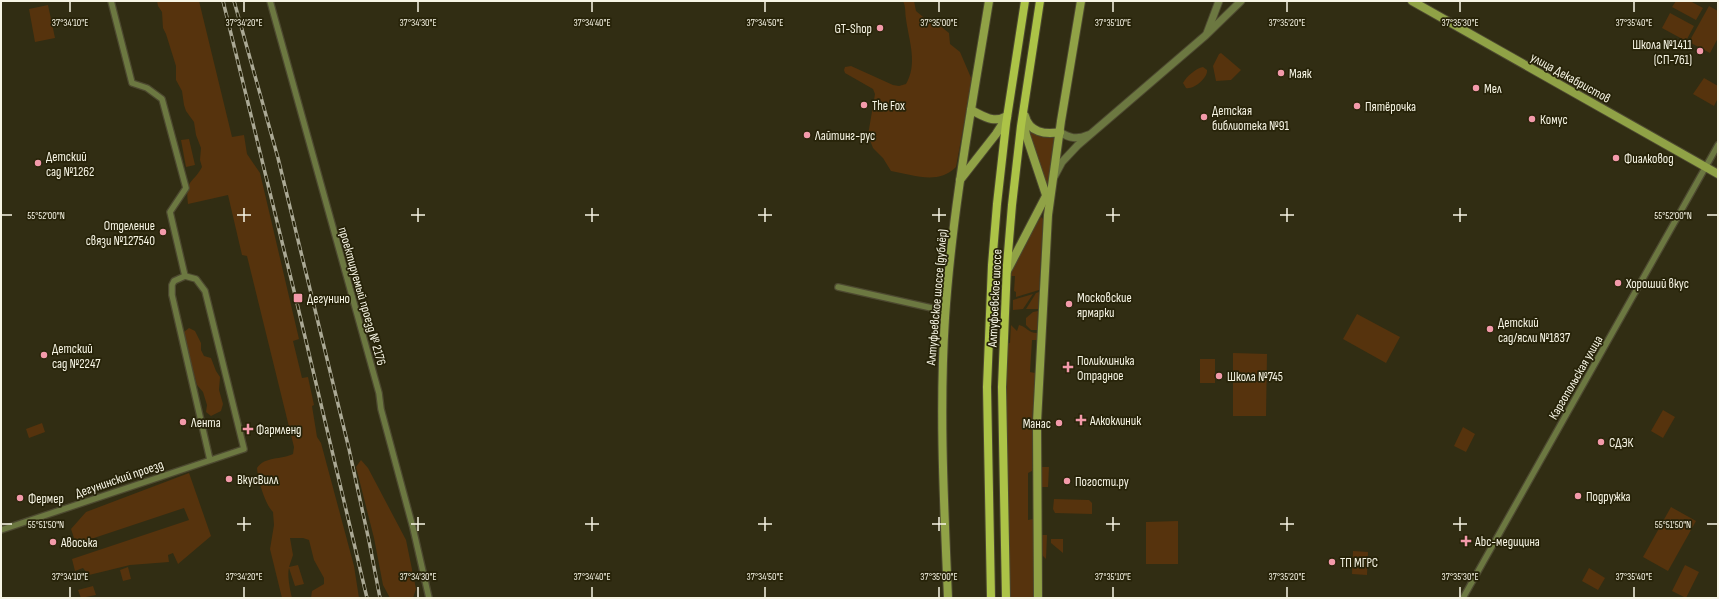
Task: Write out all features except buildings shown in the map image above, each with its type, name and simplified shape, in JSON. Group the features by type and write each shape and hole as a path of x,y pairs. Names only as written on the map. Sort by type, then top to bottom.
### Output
{"main road":[{"name":"Алтуфьевское шоссе (дублёр)","path":"948,598 941,395 945,311 959,181 989,1"},
{"name":"Алтуфьевское шоссе","path":"990,598 988,347 995,224 1007,116 1025,1"},
{"name":"Алтуфьевское шоссе","path":"1006,598 1002,387 1007,271 1012,205 1023,112 1040,1"},
{"path":"1048,208 1054,178 1081,1"},
{"name":"улица Декабристов","path":"1412,1 1718,174"},
{"path":"971,110 994,120 1000,120 1007,116"},
{"path":"1023,112 1028,123 1034,129 1043,133 1060,132"},
{"path":"1023,112 1026,135 1047,195 1048,208 1037,422 1038,598"},
{"path":"959,181 996,134 1007,116"},
{"path":"1007,271 1047,195 1054,178"}],"street":[{"path":"111,1 132,83 147,88 162,100 186,188 170,212 185,276 174,281 172,286 172,295 210,460"},
{"name":"проектируемый проезд № 2176","path":"270,1 379,393 381,408 414,528 429,598"},
{"path":"1206,35 1219,1"},
{"path":"1054,178 1062,162 1091,133 1206,35 1241,1"},
{"path":"1060,132 1066,136 1076,138 1083,137 1091,133"},
{"name":"Каргопольская улица","path":"1463,598 1718,145"},
{"name":"Дегунинский проезд","path":"1,530 244,449 205,291 196,279 185,276"},
{"path":"838,287 945,311"}],"shaded area":[{"path":"157,1 199,1 232,137 244,135 247,154 260,173 299,339 293,341 302,378 308,377 314,405 312,406 317,437 321,443 354,566 359,598 311,598 312,591 324,584 324,578 314,560 309,540 303,538 290,538 293,555 289,567 298,565 304,584 295,586 289,568 288,571 292,598 282,598 270,549 274,525 273,512 262,492 257,468 260,464 269,460 293,454 294,447 247,256 242,255 228,195 188,204 188,186 202,167 200,160 201,148 196,135 194,122 186,111 182,91 176,80 176,66 163,28 162,12"},
{"path":"903,1 914,1 916,11 929,22 940,26 949,33 950,44 960,52 972,80 956,167 949,173 941,176 925,177 891,171 883,158 873,148 868,135 875,94 873,89 845,73 844,70 845,67 851,66 893,85 899,86 906,84 910,76 912,52"},
{"path":"1676,1 1690,1 1703,8 1696,20 1672,7"},
{"path":"48,5 55,38 35,42 29,9"},
{"path":"1709,6 1718,11 1718,38 1710,53 1689,42"},
{"path":"1670,13 1694,26 1686,41 1662,28"},
{"path":"1221,53 1241,70 1231,80 1216,81 1213,66"},
{"path":"1203,67 1207,70 1207,73 1203,80 1192,87 1186,88 1183,83 1186,78 1194,71"},
{"path":"1704,78 1718,86 1718,98 1714,106 1693,94"},
{"path":"1028,131 1041,137 1054,138 1048,184 1046,184"},
{"path":"189,139 195,165 186,167 181,140"},
{"path":"1041,217 1043,219 1039,290 1016,297 1016,292 1014,291 1015,276 1011,276 1011,270 1031,232"},
{"path":"1039,292 1038,309 1026,309 1036,293"},
{"path":"1033,294 1023,309 1013,310 1013,300"},
{"path":"1038,311 1037,330 1031,330 1026,325 1026,318 1033,312"},
{"path":"1357,314 1400,337 1386,363 1343,339"},
{"path":"1011,325 1017,331 1019,325 1031,332 1037,333 1037,340 1032,340 1030,372 1035,373 1032,422 1032,471 1028,473 1028,520 1033,519 1034,598 1009,598 1006,343 1010,343"},
{"path":"189,328 195,331 201,343 201,350 204,356 211,358 220,377 219,390 223,404 221,411 211,416 206,412 207,405 203,392 197,385 184,337 184,332"},
{"path":"1233,353 1267,354 1266,416 1233,416"},
{"path":"1200,359 1215,359 1215,383 1200,383"},
{"path":"1663,410 1675,417 1663,438 1651,431"},
{"path":"42,423 45,432 29,438 26,429"},
{"path":"1463,427 1475,434 1466,452 1454,446"},
{"path":"361,460 368,468 406,540 416,589 413,598 390,598 383,585 374,538 356,467"},
{"path":"1042,467 1049,467 1048,487 1041,487"},
{"path":"189,473 211,536 178,564 173,553 168,555 169,562 130,565 89,575 83,568 75,571 72,559 189,520 184,508 76,544 71,529 86,512"},
{"path":"1054,499 1089,500 1092,503 1092,514 1055,513 1053,509"},
{"path":"1671,507 1696,521 1668,571 1643,557"},
{"path":"1178,521 1178,564 1146,564 1146,522"},
{"path":"1042,535 1047,535 1046,559 1042,555"},
{"path":"1051,539 1063,539 1063,553 1051,543"},
{"path":"1353,551 1368,552 1367,575 1352,574"},
{"path":"1685,565 1699,572 1686,598 1672,591"},
{"path":"128,567 131,579 123,581 120,570"},
{"path":"1589,568 1605,578 1598,590 1582,581"},
{"path":"93,586 96,595 81,598 78,590"}],"railway":[{"path":"223,1 367,598"},
{"path":"234,1 278,158 349,449 380,598"}],"place":[{"name":"GT-Shop","path":"880,28"},
{"name":"Школа №1411 (СП-761)","path":"1700,51"},
{"name":"Маяк","path":"1281,73"},
{"name":"Мел","path":"1476,88"},
{"name":"The Fox","path":"864,105"},
{"name":"Пятёрочка","path":"1357,106"},
{"name":"Детская библиотека №91","path":"1204,117"},
{"name":"Комус","path":"1532,119"},
{"name":"Лайтинг-рус","path":"807,135"},
{"name":"Фиалковод","path":"1616,158"},
{"name":"Детский сад №1262","path":"38,163"},
{"name":"Отделение связи №127540","path":"163,232"},
{"name":"Хороший вкус","path":"1618,283"},
{"name":"Дегунино","path":"298,298"},
{"name":"Московские ярмарки","path":"1069,304"},
{"name":"Детский сад/ясли №1837","path":"1490,329"},
{"name":"Детский сад №2247","path":"44,355"},
{"name":"Поликлиника Отрадное","path":"1068,367"},
{"name":"Школа №745","path":"1219,376"},
{"name":"Алкоклиник","path":"1081,420"},
{"name":"Лента","path":"183,422"},
{"name":"Манас","path":"1059,423"},
{"name":"Фармленд","path":"248,429"},
{"name":"СДЭК","path":"1601,442"},
{"name":"ВкусВилл","path":"229,479"},
{"name":"Погости.ру","path":"1067,481"},
{"name":"Подружка","path":"1578,496"},
{"name":"Фермер","path":"20,498"},
{"name":"Abc-медицина","path":"1466,541"},
{"name":"Авоська","path":"53,542"},
{"name":"ТП МГРС","path":"1332,562"}]}
